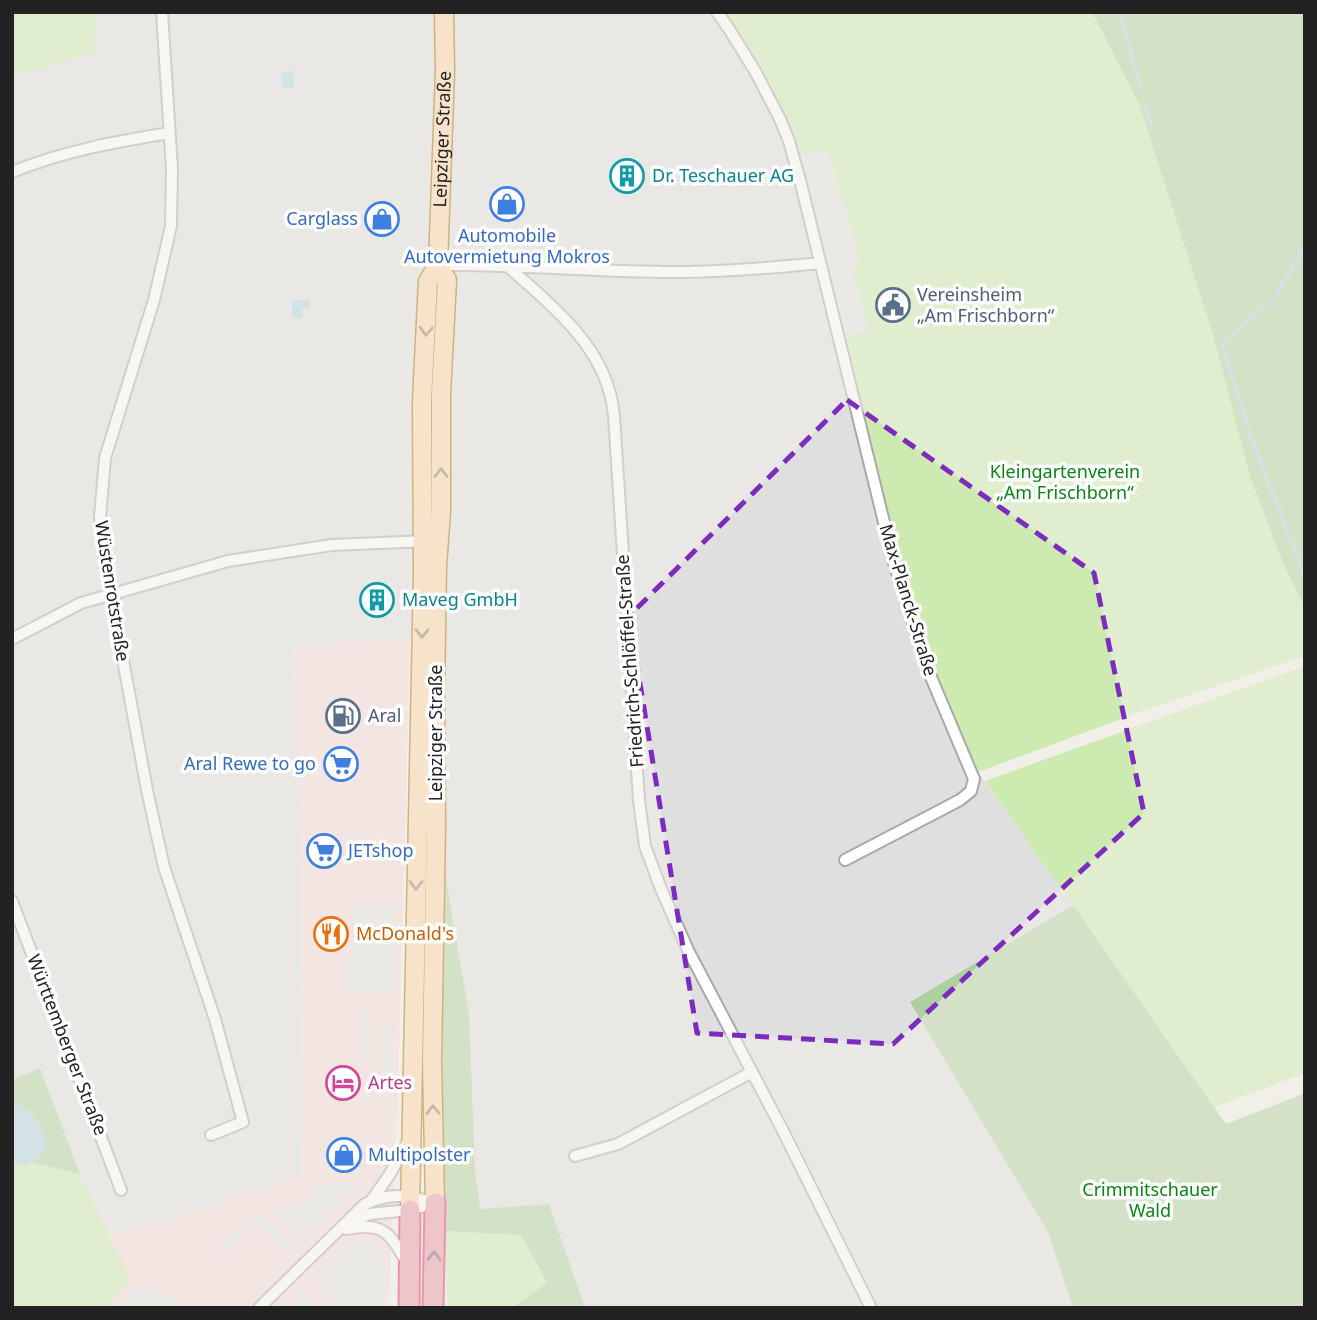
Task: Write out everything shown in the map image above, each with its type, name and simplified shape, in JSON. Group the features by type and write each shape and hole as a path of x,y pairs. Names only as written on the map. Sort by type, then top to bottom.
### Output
{"highway":[{"name":"Leipziger Straße","path":"409,1308 410,1203"},
{"name":"Leipziger Straße","path":"433,1308 435,1203"}],"main road":[{"name":"Leipziger Straße","path":"410,1203 431,541 441,511 441,393 447,280 438,265 445,71 444,12"},
{"name":"Leipziger Straße","path":"431,541 437,566 432,995 435,1203"}],"street":[{"name":"Wüstenrotstraße","path":"162,12 172,169 171,226 154,300 105,458 100,517 104,556 123,660 164,867 215,1019 243,1122 211,1135"},
{"name":"Max-Planck-Straße","path":"717,12 755,71 789,141 894,563 928,670 974,779 971,790 960,800 845,860"},
{"path":"12,172 104,143 169,133"},
{"path":"438,265 674,272 747,270 820,263"},
{"name":"Friedrich-Schlöffel-Straße","path":"506,265 557,310 578,334 609,388 614,416 638,787 645,846 688,950 782,1129 871,1308"},
{"path":"12,639 81,603 228,561 332,545 431,541"},
{"name":"Württemberger Straße","path":"12,901 121,1190"},
{"path":"575,1156 618,1144 752,1072"},
{"path":"372,1201 411,1136"},
{"path":"259,1308 358,1209 372,1201 394,1196 410,1203"},
{"path":"337,1231 369,1214 410,1203 435,1203"},
{"path":"337,1231 368,1226 378,1228 390,1236 410,1267"}],"highlighted area":[{"path":"847,400 1094,573 1144,813 893,1044 697,1033 629,616"}],"shaded area":[{"path":"96,12 722,12 768,81 800,156 888,517 912,606 943,691 978,772 1073,905 910,1002 1048,1232 1073,1308 585,1308 549,1204 480,1210 475,1168 469,1014 441,849 441,640 294,645 303,1000 302,1175 170,1219 108,1234 80,1174 40,1068 12,1080 12,77 95,52"},
{"path":"827,148 860,261 852,271 869,330 846,337 800,156"},
{"path":"410,640 398,1093 388,1308 104,1308 131,1282 108,1234 170,1219 302,1174 303,1000 294,645"},
{"path":"352,906 394,906 394,992 346,992 346,963 352,963"},
{"path":"361,1010 370,1010 370,1059 361,1060"},
{"path":"382,1024 391,1024 391,1073 382,1074"},
{"path":"350,1183 355,1189 308,1231 286,1209 291,1203 304,1202 326,1184"},
{"path":"280,1208 305,1233 300,1238 275,1213"},
{"path":"260,1214 292,1247 285,1253 253,1220"},
{"path":"248,1220 254,1227 224,1255 218,1248"},
{"path":"343,1241 370,1241 379,1249 383,1256 382,1308 333,1308 333,1252 343,1251"},
{"path":"322,1265 330,1265 329,1308 321,1308"},
{"path":"138,1286 172,1298 181,1308 114,1308"},
{"path":"297,1289 309,1289 308,1308 297,1308"}],"green space":[{"path":"12,12 96,12 95,52 12,77"},
{"name":"Kleingartenverein „Am Frischborn“","path":"722,12 1092,12 1139,104 1213,335 1250,477 1284,566 1305,608 1305,656 1148,709 978,772 943,691 912,606 864,425 846,337 869,330 852,271 860,261 827,148 800,156 768,81"},
{"path":"1092,12 1305,12 1305,608 1284,566 1250,477 1213,335 1139,104"},
{"path":"1305,666 1305,1073 1215,1107 985,781"},
{"path":"441,849 469,1014 475,1168 480,1209 549,1204 585,1308 511,1308 547,1283 521,1235 444,1231"},
{"name":"Crimmitschauer Wald","path":"1073,905 1226,1124 1305,1093 1305,1308 1073,1308 1048,1232 910,1002"},
{"path":"40,1068 80,1174 34,1163 47,1146 32,1114 27,1109 12,1104 12,1080"},
{"path":"34,1163 80,1174 131,1282 104,1308 12,1308 12,1166"},
{"path":"444,1231 521,1235 547,1283 511,1308 448,1308"}],"water":[{"path":"293,71 294,88 282,88 281,72"},
{"path":"310,300 310,308 302,310 302,318 292,318 292,302"},
{"path":"12,1104 27,1109 42,1132 47,1146 34,1163 12,1166"}],"waterway":[{"path":"1120,12 1141,89"},
{"path":"1146,105 1152,129"},
{"path":"1305,245 1276,297 1222,343 1253,443 1305,576"}],"place":[{"name":"Dr. Teschauer AG","path":"627,176"},
{"name":"Automobile Autovermietung Mokros","path":"507,204"},
{"name":"Carglass","path":"382,219"},
{"name":"Vereinsheim „Am Frischborn“","path":"893,305"},
{"name":"Maveg GmbH","path":"377,600"},
{"name":"Aral","path":"343,716"},
{"name":"Aral Rewe to go","path":"341,764"},
{"name":"JETshop","path":"324,851"},
{"name":"McDonald's","path":"331,934"},
{"name":"Artes","path":"343,1083"},
{"name":"Multipolster","path":"344,1155"}]}
